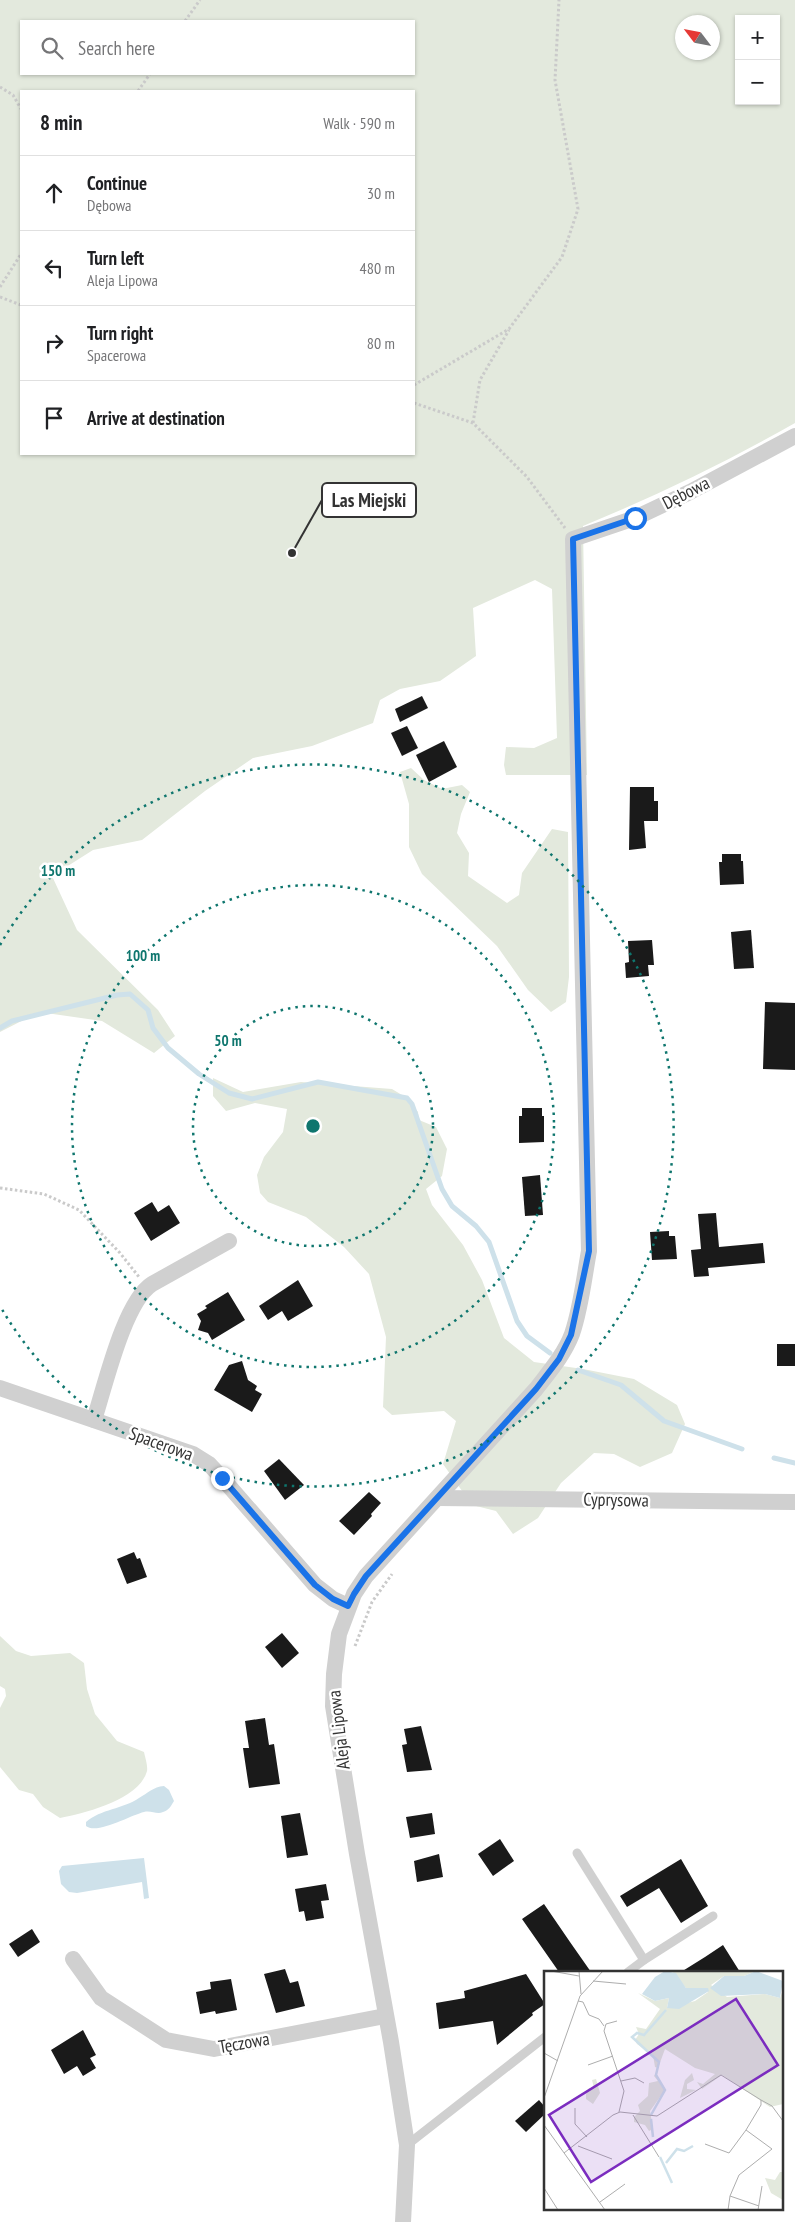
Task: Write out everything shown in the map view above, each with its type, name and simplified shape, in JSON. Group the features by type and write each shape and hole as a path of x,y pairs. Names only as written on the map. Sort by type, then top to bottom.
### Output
{"street":[{"name":"Dębowa","path":"573,539 635,518 690,492 795,436"},
{"name":"Aleja Lipowa","path":"403,2222 407,2145 333,1706 334,1674 339,1634 348,1606 366,1576 536,1389 559,1359 571,1335 589,1251 573,539"},
{"path":"94,1420 128,1314 141,1293 148,1287 229,1241"},
{"name":"Spacerowa","path":"0,1388 193,1454 209,1464 315,1585 333,1599 348,1606"},
{"name":"Cyprysowa","path":"438,1498 795,1502"},
{"name":"Tęczowa","path":"73,1959 101,1998 166,2040 214,2050 385,2016"}],"lane":[{"path":"577,1853 644,1960"},
{"path":"629,1971 714,1916"},
{"path":"407,2145 544,2038"}],"path":[{"path":"186,20 200,0"},
{"path":"473,423 480,380 509,329 562,257 578,209 555,80 559,0"},
{"path":"139,90 149,75"},
{"path":"0,87 13,95 20,107"},
{"path":"0,287 20,256"},
{"path":"0,297 20,306"},
{"path":"415,384 509,329"},
{"path":"415,404 473,423 527,477 573,539"},
{"path":"0,1188 44,1194 79,1210 120,1253 148,1287"},
{"path":"353,1653 372,1602 396,1568"}],"shaded area":[{"path":"0,0 795,0 795,423 690,478 583,526 587,775 506,775 504,765 506,747 534,748 557,738 552,589 535,580 473,608 476,656 440,681 400,689 380,700 373,723 312,746 253,758 205,791 142,840 93,850 52,876 77,930 158,1010 175,1036 154,1053 102,1021 39,1012 0,1032"},
{"path":"411,768 424,780 442,789 462,785 470,792 461,814 457,833 469,853 468,876 507,903 519,895 522,873 552,829 568,832 569,977 566,1002 551,1012 528,990 497,946 422,874 409,847 409,804 400,772"},
{"path":"213,1078 243,1092 301,1082 392,1089 407,1098 418,1112 419,1120 436,1127 447,1149 442,1176 426,1189 432,1205 463,1245 482,1280 504,1338 534,1362 634,1379 677,1405 685,1424 672,1453 640,1467 614,1454 594,1453 561,1483 538,1518 513,1534 496,1511 472,1505 443,1464 456,1421 444,1411 392,1415 383,1407 386,1337 369,1274 344,1247 306,1217 268,1202 260,1193 257,1175 264,1157 283,1132 287,1109 255,1103 226,1111 213,1096"},
{"path":"0,1636 16,1651 31,1656 70,1653 84,1663 87,1689 95,1714 117,1741 144,1752 147,1771 142,1781 134,1790 110,1804 60,1818 43,1807 33,1794 19,1790 0,1767 0,1708 6,1696 5,1689 0,1686"},
{"path":"164,1786 169,1790 174,1801 170,1808 165,1811 161,1813 144,1812 98,1828 86,1826 86,1822 98,1814 126,1805 154,1789"},
{"path":"144,1858 149,1898 144,1899 142,1882 77,1893 69,1892 61,1884 59,1871 62,1866"}],"building":[{"path":"422,696 428,708 400,722 395,709"},
{"path":"407,726 418,748 402,756 391,733"},
{"path":"444,741 457,767 429,782 416,755"},
{"path":"630,787 654,787 654,801 658,801 658,821 644,821 646,848 629,850"},
{"path":"722,854 741,854 744,884 720,885 719,862 722,862"},
{"path":"751,930 754,968 734,969 731,932"},
{"path":"652,940 654,965 648,965 649,976 626,978 625,963 629,962 628,941"},
{"path":"765,1002 795,1003 795,1070 763,1069"},
{"path":"522,1108 542,1108 542,1116 544,1116 544,1142 519,1143 519,1116 522,1116"},
{"path":"540,1175 543,1215 525,1216 522,1177"},
{"path":"152,1202 158,1212 169,1205 180,1223 151,1241 134,1213"},
{"path":"716,1213 719,1247 763,1243 765,1263 708,1268 709,1276 694,1277 691,1250 701,1249 698,1214"},
{"path":"669,1231 669,1236 675,1236 677,1259 652,1260 650,1232"},
{"path":"298,1280 313,1306 288,1321 282,1311 268,1320 259,1306"},
{"path":"228,1292 245,1320 212,1340 208,1333 198,1330 201,1321 197,1314 207,1308 205,1306"},
{"path":"777,1344 795,1344 795,1366 777,1366"},
{"path":"242,1361 248,1380 257,1386 255,1390 262,1394 252,1412 214,1390 229,1365"},
{"path":"279,1459 304,1485 285,1500 264,1471"},
{"path":"369,1492 381,1503 371,1514 372,1516 354,1535 339,1521"},
{"path":"134,1552 137,1559 140,1558 147,1577 127,1584 117,1559"},
{"path":"282,1633 299,1653 282,1668 265,1647"},
{"path":"265,1718 269,1745 274,1744 280,1784 249,1788 243,1748 249,1748 245,1721"},
{"path":"421,1726 432,1770 407,1772 402,1745 407,1744 404,1729"},
{"path":"300,1813 308,1855 287,1858 281,1816"},
{"path":"432,1813 435,1834 410,1838 406,1817"},
{"path":"500,1839 514,1861 493,1876 478,1854"},
{"path":"439,1854 443,1877 417,1882 414,1861"},
{"path":"681,1859 708,1906 681,1923 659,1888 627,1907 620,1896"},
{"path":"326,1884 329,1900 321,1901 324,1918 306,1921 304,1911 299,1912 295,1889"},
{"path":"544,1904 590,1971 558,1971 522,1919"},
{"path":"32,1929 40,1942 18,1957 9,1944"},
{"path":"723,1945 739,1971 683,1971"},
{"path":"285,1969 290,1983 298,1981 305,2006 276,2013 264,1974"},
{"path":"526,1974 544,2005 532,2013 533,2015 497,2045 493,2021 439,2029 436,2003 465,1998 464,1991"},
{"path":"231,1979 237,2010 216,2014 215,2011 200,2014 196,1992 211,1989 210,1982"},
{"path":"83,2030 96,2055 90,2058 96,2068 83,2076 77,2066 64,2074 51,2050"},
{"path":"539,2100 544,2106 544,2115 526,2132 515,2121"}],"waterway":[{"path":"0,1028 12,1021 117,995 130,994 148,1010 153,1028 168,1048 199,1074 229,1093 252,1099 318,1082 407,1098 412,1104 442,1189 452,1206 476,1226 489,1242 517,1321 527,1336 550,1353"},
{"path":"578,1370 621,1385 664,1421 742,1449"},
{"path":"774,1458 795,1463"}],"place":[{"name":"Las Miejski","path":"292,553"}],"route":[{"path":"222,1478 315,1585 333,1599 348,1606 366,1576 536,1389 559,1359 571,1335 581,1297 589,1251 573,539 635,518"}]}
